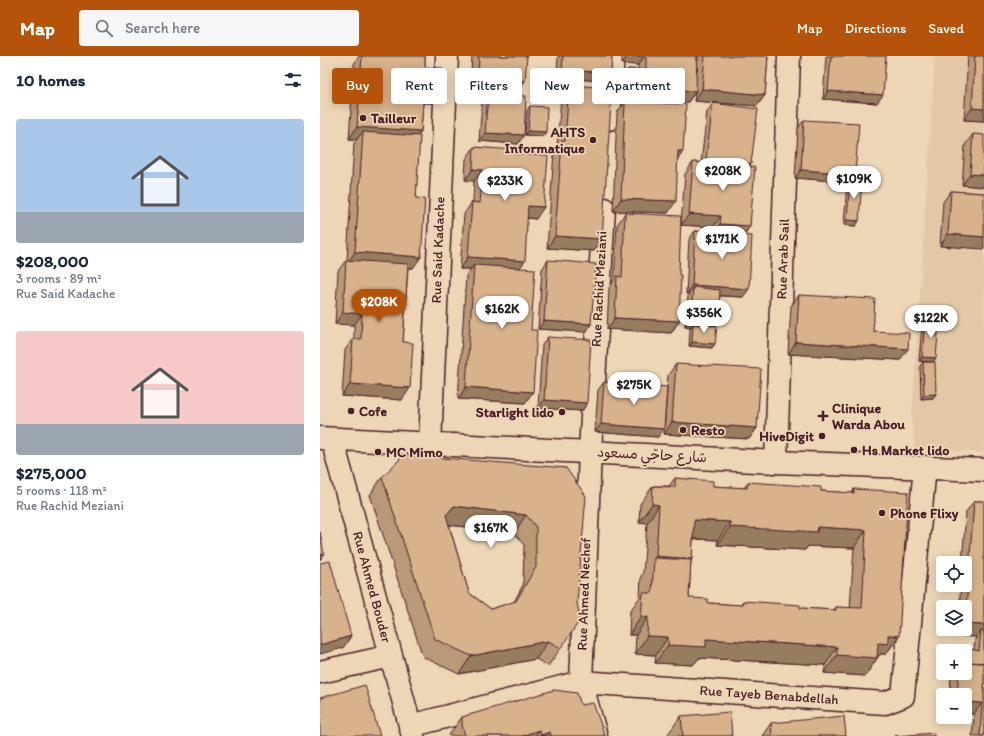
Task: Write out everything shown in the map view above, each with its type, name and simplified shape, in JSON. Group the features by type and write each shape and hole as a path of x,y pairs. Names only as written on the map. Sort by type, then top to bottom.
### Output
{"street":[{"name":"Rue Said Kadache","path":"430,445 447,56"},
{"path":"608,143 613,56"},
{"name":"Rue Arab Sail","path":"776,462 789,56"},
{"name":"Rue Rachid Meziani","path":"590,451 605,190"},
{"name":"شارع حاجّي مسعود","path":"326,438 430,445 590,451 776,462 984,470"},
{"name":"Rue Ahmed Bouder","path":"326,438 412,731"},
{"name":"Rue Ahmed Nechef","path":"590,451 581,682 596,736"},
{"name":"Rue Tayeb Benabdellah","path":"412,731 581,682 885,703 903,696 925,467"},
{"path":"320,672 391,656"}],"shaded area":[{"path":"935,56 984,56 984,453 915,448 912,419"}],"building":[{"path":"362,56 425,56 425,67 442,68 391,68 391,104 423,104 421,131 357,127 359,104 383,104 383,68 361,68"},
{"path":"479,56 527,56 525,81 522,81 522,68 478,68"},
{"path":"563,56 612,56 611,68 592,68 592,72 584,71 584,68 562,68"},
{"path":"646,56 697,56 696,91 685,90 685,68 646,68"},
{"path":"705,56 768,56 765,95 702,89"},
{"path":"831,56 886,56 883,95 828,91"},
{"path":"975,56 984,56 984,109 972,108"},
{"path":"584,86 592,87 592,104 611,104 602,239 555,236 562,141 565,141 568,104 584,104"},
{"path":"522,96 526,96 524,135 485,133 487,104 522,104"},
{"path":"713,103 758,109 751,164 706,159"},
{"path":"625,104 686,104 683,151 678,151 676,201 621,199"},
{"path":"530,106 547,107 546,132 528,131"},
{"path":"804,120 859,123 855,174 801,170"},
{"path":"363,132 420,136 416,198 425,199 421,257 355,252"},
{"path":"973,134 984,135 984,175 970,174"},
{"path":"474,147 515,150 515,154 548,156 544,207 528,206 525,261 468,257 472,202 480,203 483,170 473,169"},
{"path":"693,162 755,167 750,226 720,224 721,216 689,214"},
{"path":"850,178 862,179 859,221 847,220"},
{"path":"951,191 984,193 984,237 948,234"},
{"path":"625,213 681,216 679,321 615,318 617,276 622,277"},
{"path":"695,231 752,236 749,289 692,285"},
{"path":"346,260 408,264 403,342 413,343 410,388 350,384 353,339 361,339 362,314 343,312"},
{"path":"548,260 596,264 591,324 544,321"},
{"path":"474,265 535,269 531,330 537,330 533,392 466,387"},
{"path":"693,287 720,290 718,320 691,318"},
{"path":"799,295 875,299 873,331 909,333 908,349 796,342"},
{"path":"925,321 939,321 936,358 922,357"},
{"path":"693,324 717,326 715,344 692,342"},
{"path":"548,337 591,340 587,403 544,400"},
{"path":"923,362 935,362 936,394 924,395"},
{"path":"676,364 761,369 757,428 672,422"},
{"path":"604,382 667,387 664,429 601,424"},
{"path":"404,455 566,468 586,496 577,602 580,620 561,648 548,641 471,656 435,639 382,477","holes":["454,506 526,515 536,527 536,567 516,601 491,609 469,593 446,515"]},
{"path":"675,478 713,481 713,486 747,488 748,482 821,487 821,491 854,493 854,489 908,492 899,636 888,635 888,644 878,643 877,658 837,655 837,647 706,639 706,647 668,645 668,637 647,636 648,617 641,617 643,593 652,593 654,558 691,560 689,598 708,599 708,603 742,605 743,601 800,605 800,608 836,610 836,607 862,608 866,530 818,527 817,532 730,527 730,522 694,520 692,559 656,556 659,505 652,504 653,486 675,487"},
{"path":"974,501 984,501 984,625 972,624 972,600 967,600 967,592 972,592 972,556 970,556"},
{"path":"320,532 324,554 320,555"},
{"path":"330,561 351,636 320,645 320,563"},
{"path":"981,631 984,632 984,663 972,662 972,649 979,651"},
{"path":"972,662 984,663 984,736 980,736 982,703 972,702 972,688 958,688 958,680 972,680"},
{"path":"365,685 380,736 320,736 320,698"},
{"path":"554,690 577,693 581,705 593,703 605,736 551,736 550,732 541,735 539,730 522,736 465,736 462,725 462,717"},
{"path":"730,712 732,736 683,736 681,716"},
{"path":"844,716 846,736 772,736 771,723"},
{"path":"934,733 934,736 895,736"}],"place":[{"name":"Tailleur","path":"363,118"},
{"name":"AHTS Informatique","path":"593,140"},
{"name":"Cofe","path":"351,411"},
{"name":"Starlight lido","path":"562,412"},
{"name":"Clinique Warda Abou","path":"823,416"},
{"name":"Resto","path":"683,430"},
{"name":"HiveDigit","path":"822,436"},
{"name":"Hs Market lido","path":"854,450"},
{"name":"MC Mimo","path":"378,452"},
{"name":"Phone Flixy","path":"882,513"}]}
